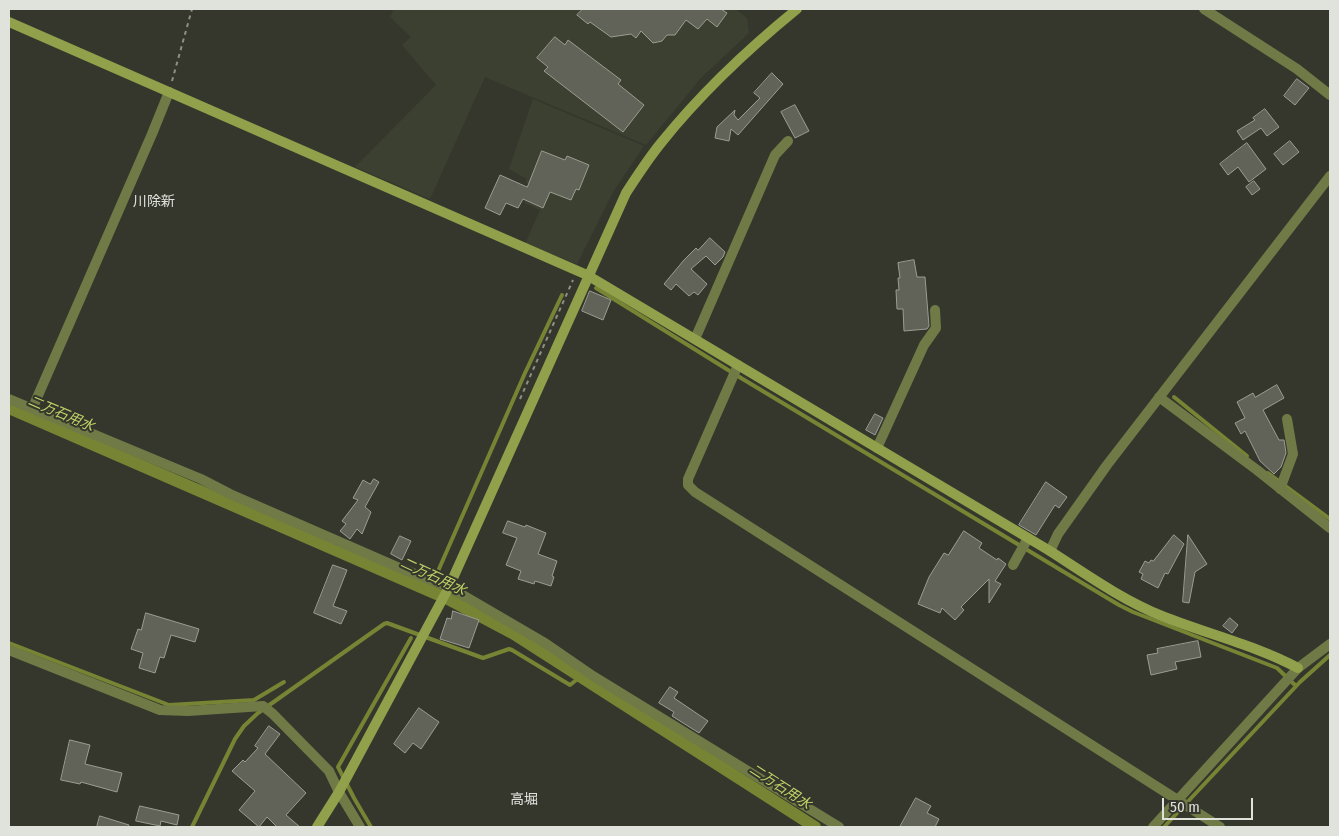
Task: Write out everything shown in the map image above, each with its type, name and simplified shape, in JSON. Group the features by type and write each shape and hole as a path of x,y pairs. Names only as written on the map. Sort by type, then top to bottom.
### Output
{"street":[{"path":"317,827 339,792 449,586 587,275 626,193 660,144 684,115 732,64 797,9"},
{"path":"1204,9 1297,69 1330,95"},
{"path":"9,22 587,275 1050,551 1123,597 1162,616 1274,655 1298,668"},
{"path":"33,407 169,92"},
{"path":"695,339 775,155 788,142"},
{"path":"1050,551 1058,534 1101,473 1330,176"},
{"path":"878,448 924,345 936,328 935,310"},
{"path":"738,365 688,479 688,486 1220,827"},
{"path":"1159,398 1330,528"},
{"path":"9,399 33,407 201,479 230,494 402,569 449,586 838,827"},
{"path":"1280,489 1293,454 1287,419"},
{"path":"1013,565 1028,538"},
{"path":"1153,827 1179,801 1298,668 1330,644"},
{"path":"9,650 160,710 188,711 262,706 273,714 329,771 360,827"}],"path":[{"path":"169,92 192,9"}],"shaded area":[{"path":"394,9 735,9 747,18 749,33 701,78 646,145 485,77 430,199 355,167 436,85 402,45 411,37 390,17"},
{"path":"533,99 644,146 613,192 577,264 525,244 540,210 524,203 532,186 525,182 527,179 509,169"}],"building":[{"path":"583,9 721,9 727,13 717,27 707,19 698,29 686,20 675,35 667,35 662,41 653,43 641,31 636,38 631,34 611,37 590,22 588,24 577,15"},
{"path":"555,37 565,45 568,40 621,80 618,84 644,105 623,132 544,71 548,67 537,58"},
{"path":"772,73 783,84 738,135 731,129 729,141 715,138 717,127 735,110 734,115 738,120 760,98 754,93"},
{"path":"1297,79 1309,88 1295,105 1284,96"},
{"path":"795,105 809,131 795,138 781,112"},
{"path":"1265,109 1279,127 1267,136 1261,128 1243,140 1237,131 1255,120 1253,118"},
{"path":"1290,141 1299,152 1283,165 1274,154"},
{"path":"1247,143 1266,169 1249,182 1238,167 1228,175 1220,164"},
{"path":"542,151 565,160 567,156 589,165 579,190 576,189 571,200 550,192 543,208 523,199 518,208 506,203 500,215 485,208 500,175 527,187"},
{"path":"1254,181 1260,189 1252,195 1246,187"},
{"path":"710,238 725,252 715,265 706,256 691,269 707,284 698,295 694,292 689,296 676,284 671,290 664,284 696,248 698,250"},
{"path":"914,260 917,277 925,277 929,326 927,329 904,331 903,309 897,309 896,290 899,290 898,278 900,278 898,263"},
{"path":"590,291 611,300 603,320 582,311"},
{"path":"1277,385 1284,398 1263,410 1279,440 1284,440 1286,453 1281,467 1274,474 1260,461 1245,431 1241,434 1235,423 1245,418 1237,402 1253,393 1255,397"},
{"path":"875,414 883,418 875,435 866,430"},
{"path":"374,479 379,482 365,507 371,512 362,534 357,529 350,539 340,531 346,524 342,521 358,500 353,498 363,480 370,484"},
{"path":"1046,482 1067,497 1059,508 1055,505 1036,535 1019,525"},
{"path":"508,521 525,527 526,525 546,533 538,554 557,561 551,586 535,581 534,584 518,579 521,571 506,565 517,538 503,533"},
{"path":"964,531 982,543 979,548 1006,564 995,581 1001,584 989,603 989,579 961,607 964,610 955,620 942,608 940,613 918,604 929,577 944,553 948,555"},
{"path":"1174,535 1184,544 1168,574 1165,573 1158,588 1141,579 1143,574 1139,572 1145,561 1149,563 1151,560 1153,561"},
{"path":"1188,535 1207,564 1195,572 1189,603 1183,602"},
{"path":"400,536 411,541 402,560 391,554"},
{"path":"333,565 347,570 333,606 347,611 341,624 314,613"},
{"path":"453,611 479,620 469,648 440,639 447,618 451,619"},
{"path":"146,613 199,629 195,642 171,635 164,658 160,657 155,673 139,668 143,653 131,649 138,629 141,630"},
{"path":"1230,618 1238,625 1232,633 1223,626"},
{"path":"1198,641 1201,657 1175,662 1177,669 1151,675 1147,655 1158,653 1157,649"},
{"path":"670,687 678,692 674,698 708,721 699,733 672,716 674,712 659,703"},
{"path":"419,708 439,722 421,749 413,743 405,753 394,744"},
{"path":"269,726 280,734 265,754 306,793 286,815 300,827 277,827 267,817 259,827 239,810 255,791 232,771 243,760 245,762 258,748 255,746"},
{"path":"70,740 90,745 85,764 122,773 117,792 81,782 80,784 61,780"},
{"path":"916,798 931,806 927,813 939,819 935,827 900,827"},
{"path":"140,806 179,815 177,825 161,821 160,826 136,821"},
{"path":"100,816 129,825 128,827 97,827"}],"waterway":[{"path":"596,288 741,378 1119,605 1277,668 1296,686"},
{"path":"435,578 525,373 562,295"},
{"path":"1174,397 1247,456"},
{"name":"二万石用水","path":"9,408 448,599 514,634 815,827"},
{"path":"1268,473 1330,519"},
{"path":"192,827 235,739 244,726 258,713 384,624 387,623 483,658 509,649 570,685 580,677"},
{"path":"371,827 338,767 411,638"},
{"path":"9,643 169,705 254,700 284,682"},
{"path":"1164,827 1300,682 1330,655"}],"district":[{"name":"川除新","path":"154,202"},
{"name":"高堀","path":"524,800"}]}
